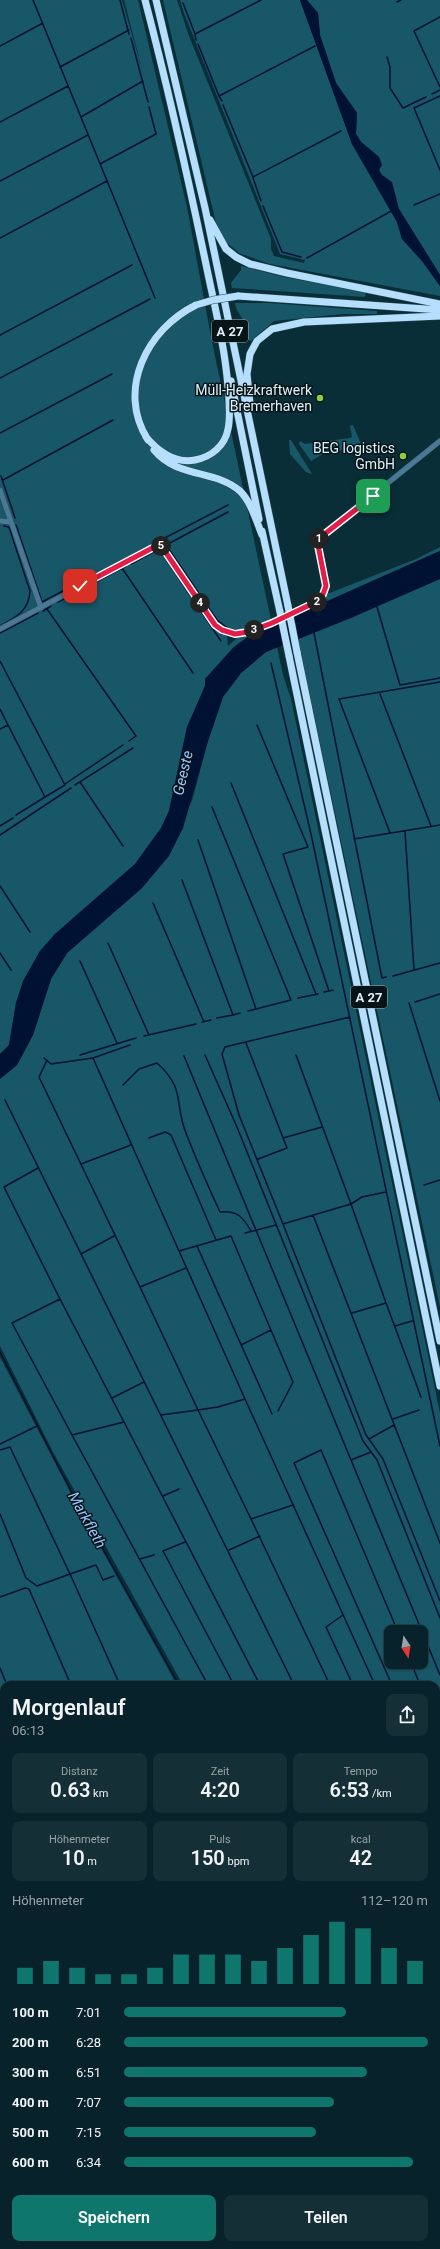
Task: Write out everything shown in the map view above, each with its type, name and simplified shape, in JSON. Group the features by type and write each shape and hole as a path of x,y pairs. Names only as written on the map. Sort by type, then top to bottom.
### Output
{"highway":[{"name":"A 27","path":"145,0 165,76 239,414 262,535 280,612 440,1386"},
{"name":"A 27","path":"156,0 205,208 440,1341"},
{"path":"205,208 222,245 231,254 243,261 287,273 440,304"},
{"path":"262,535 249,504 240,491 220,480 193,474 171,465 159,456 146,437 138,420 135,402 136,383 141,363 150,345 163,328 178,315 196,305 213,300 238,296 440,310"},
{"path":"256,454 247,374 250,354 262,336 272,329 293,323 440,316"},
{"path":"146,437 156,448 179,460 201,459 218,448 226,436 229,420 225,353"}],"street":[{"path":"0,629 160,544 215,625 230,633 248,632 272,623 318,601 325,593 326,586 317,540 440,441"},
{"path":"0,490 41,608"},
{"path":"0,522 11,522"}],"shaded area":[{"path":"0,0 122,0 143,73 124,0 138,0 187,207 212,342 271,620 249,629 226,630 223,633 227,636 228,646 240,635 249,634 319,603 327,594 416,559 440,547 440,551 249,636 234,647 205,679 205,686 187,727 169,811 161,828 135,864 55,934 40,951 23,982 16,1003 9,1045 0,1054"},
{"path":"163,0 177,0 189,36 271,239 271,249 274,256 304,263 305,260 280,254 180,0 300,0 352,144 397,222 402,239 422,261 440,286 440,296 270,264 239,253 226,242 216,223"},
{"path":"307,0 440,0 440,275 399,209 379,170 379,157 361,142 356,134 357,113 336,83 320,35 318,13"},
{"path":"241,266 284,277 366,292 365,297 232,288 231,283 241,270"},
{"path":"235,303 270,303 377,311 377,314 343,314 274,321 251,341 246,339 246,327"},
{"path":"353,425 364,451 363,452 342,450 321,455 311,461 299,444 300,441 305,444 350,438 352,437 350,426"},
{"path":"289,440 291,440 312,474 306,472 290,454"},
{"path":"440,579 440,1307 298,639"},
{"path":"277,647 283,675 291,699 440,1413 440,1681 181,1681 53,1452 0,1346 0,1079 17,1065 33,1035 51,979 67,953 142,888 192,801 208,741 223,697 241,673 266,652"},
{"path":"0,1357 77,1505 175,1681 0,1681"}],"water":[{"path":"300,0 307,0 318,13 320,35 336,83 357,113 356,134 361,142 379,157 382,165 379,170 382,175 392,182 399,209 440,275 440,286 422,261 402,239 397,222 352,144"},
{"name":"Geeste","path":"440,551 440,579 351,618 266,652 241,673 223,697 208,741 183,828 169,856 142,888 67,953 51,979 33,1035 17,1065 0,1079 0,1054 9,1045 16,1003 23,981 40,951 55,934 135,864 161,828 169,811 187,727 205,686 205,679 234,647 249,636"}],"waterway":[{"path":"33,0 155,298"},
{"path":"120,0 129,34"},
{"path":"183,3 195,34 261,0"},
{"path":"397,2 401,0"},
{"path":"440,17 414,31 440,87"},
{"path":"0,46 43,23"},
{"path":"60,67 129,30"},
{"path":"195,34 196,40"},
{"path":"131,38 148,102"},
{"path":"198,44 219,96 315,46"},
{"path":"387,57 390,67 390,88 403,108 426,97"},
{"path":"81,117 143,81"},
{"path":"0,122 68,86"},
{"path":"432,94 440,90"},
{"path":"219,96 222,101"},
{"path":"440,96 414,108 440,170"},
{"path":"223,105 253,177 341,131"},
{"path":"100,164 156,134 149,107"},
{"path":"0,181 88,135"},
{"path":"253,178 261,201"},
{"path":"0,238 107,181"},
{"path":"414,205 440,194"},
{"path":"263,206 282,252 301,257"},
{"path":"307,258 393,210"},
{"path":"0,335 132,265"},
{"path":"0,378 150,299"},
{"path":"0,433 112,374"},
{"path":"3,480 113,420"},
{"path":"1,476 15,518"},
{"path":"16,525 42,602 228,505"},
{"path":"228,512 166,545 217,620 229,629"},
{"path":"0,626 21,613 27,604 30,591 9,527 4,526"},
{"path":"131,564 159,549 221,641"},
{"path":"58,602 126,566"},
{"path":"122,568 193,673"},
{"path":"43,611 51,606"},
{"path":"377,607 400,685 440,678"},
{"path":"47,609 136,736 129,741"},
{"path":"0,633 38,613"},
{"path":"314,633 382,978 386,977"},
{"path":"0,661 65,785 45,797 8,725"},
{"path":"271,663 311,834 440,1446"},
{"path":"390,833 339,699 440,682"},
{"path":"380,694 431,826"},
{"path":"0,709 8,725 0,729"},
{"path":"257,725 308,847 283,854 329,991 333,990"},
{"path":"65,784 123,745"},
{"path":"75,785 133,748"},
{"path":"80,782 123,846"},
{"path":"231,783 316,994"},
{"path":"0,835 71,788"},
{"path":"16,815 45,797"},
{"path":"212,807 291,1000 248,1011"},
{"path":"0,826 13,818"},
{"path":"354,839 440,825"},
{"path":"405,831 414,970"},
{"path":"198,840 256,1009"},
{"path":"182,880 233,1015 240,1013"},
{"path":"0,886 30,932"},
{"path":"153,903 204,1022"},
{"path":"108,943 149,1035"},
{"path":"0,953 11,970"},
{"path":"80,961 117,1043"},
{"path":"393,976 440,963"},
{"path":"324,992 329,991"},
{"path":"298,998 318,994"},
{"path":"415,1002 440,994"},
{"path":"409,1003 440,1101"},
{"path":"217,1018 233,1015"},
{"path":"283,1224 239,1115 222,1054 225,1047 350,1017"},
{"path":"202,1022 211,1020"},
{"path":"144,1036 196,1024"},
{"path":"80,1055 136,1038"},
{"path":"246,1043 287,1148 258,1159"},
{"path":"44,1058 51,1064 93,1058 130,1045"},
{"path":"205,1055 237,1127 363,1441 377,1460 440,1618"},
{"path":"296,1055 351,1204 283,1224 366,1435 383,1459 440,1601"},
{"path":"184,1056 351,1460"},
{"path":"93,1058 179,1251"},
{"path":"47,1060 39,1077 140,1287 186,1268"},
{"path":"123,1085 139,1069 157,1063 166,1072 176,1089 182,1122 186,1133 220,1212 235,1213 242,1218 251,1231"},
{"path":"5,1100 292,1681"},
{"path":"283,1138 322,1127"},
{"path":"149,1138 165,1132 171,1135 216,1240"},
{"path":"81,1164 131,1145"},
{"path":"38,1168 4,1187 60,1299 12,1323 72,1435 124,1422 60,1299"},
{"path":"424,1185 440,1180"},
{"path":"352,1313 386,1303 351,1204 362,1197 386,1192"},
{"path":"313,1215 440,1543"},
{"path":"245,1233 276,1225"},
{"path":"81,1254 114,1236"},
{"path":"251,1519 198,1410 218,1407 245,1399 179,1251 231,1236 293,1382 278,1411"},
{"path":"197,1246 272,1414"},
{"path":"140,1287 198,1410 161,1415"},
{"path":"386,1303 421,1397"},
{"path":"395,1326 412,1321"},
{"path":"241,1345 271,1330"},
{"name":"Markfleth","path":"0,1352 75,1499 177,1681"},
{"path":"112,1398 144,1382"},
{"path":"245,1399 373,1681"},
{"path":"393,1419 419,1410"},
{"path":"124,1422 258,1681"},
{"path":"369,1439 394,1425"},
{"path":"0,1444 37,1426"},
{"path":"72,1435 206,1681"},
{"path":"0,1450 10,1447 70,1574 37,1586 26,1578 0,1514"},
{"path":"384,1667 294,1463 321,1450 395,1625"},
{"path":"371,1452 351,1460 440,1675"},
{"path":"163,1496 179,1489"},
{"path":"293,1505 251,1519 328,1681"},
{"path":"229,1550 260,1536"},
{"path":"185,1542 163,1551 232,1681"},
{"path":"140,1559 154,1555"},
{"path":"114,1576 103,1580 96,1565 70,1574 118,1681"},
{"path":"0,1597 25,1588 29,1589 69,1681"},
{"path":"343,1615 326,1627 351,1681"},
{"path":"0,1668 5,1681"},
{"path":"385,1669 390,1681"},
{"path":"414,1669 418,1681"}],"place":[{"name":"Müll-Heizkraftwerk Bremerhaven","path":"320,398"},
{"name":"BEG logistics GmbH","path":"403,456"}],"route":[{"path":"80,586 160,544 215,625 230,633 235,634 248,632 295,613 318,601 322,597 325,593 326,586 316,544 317,540 373,496"}]}
